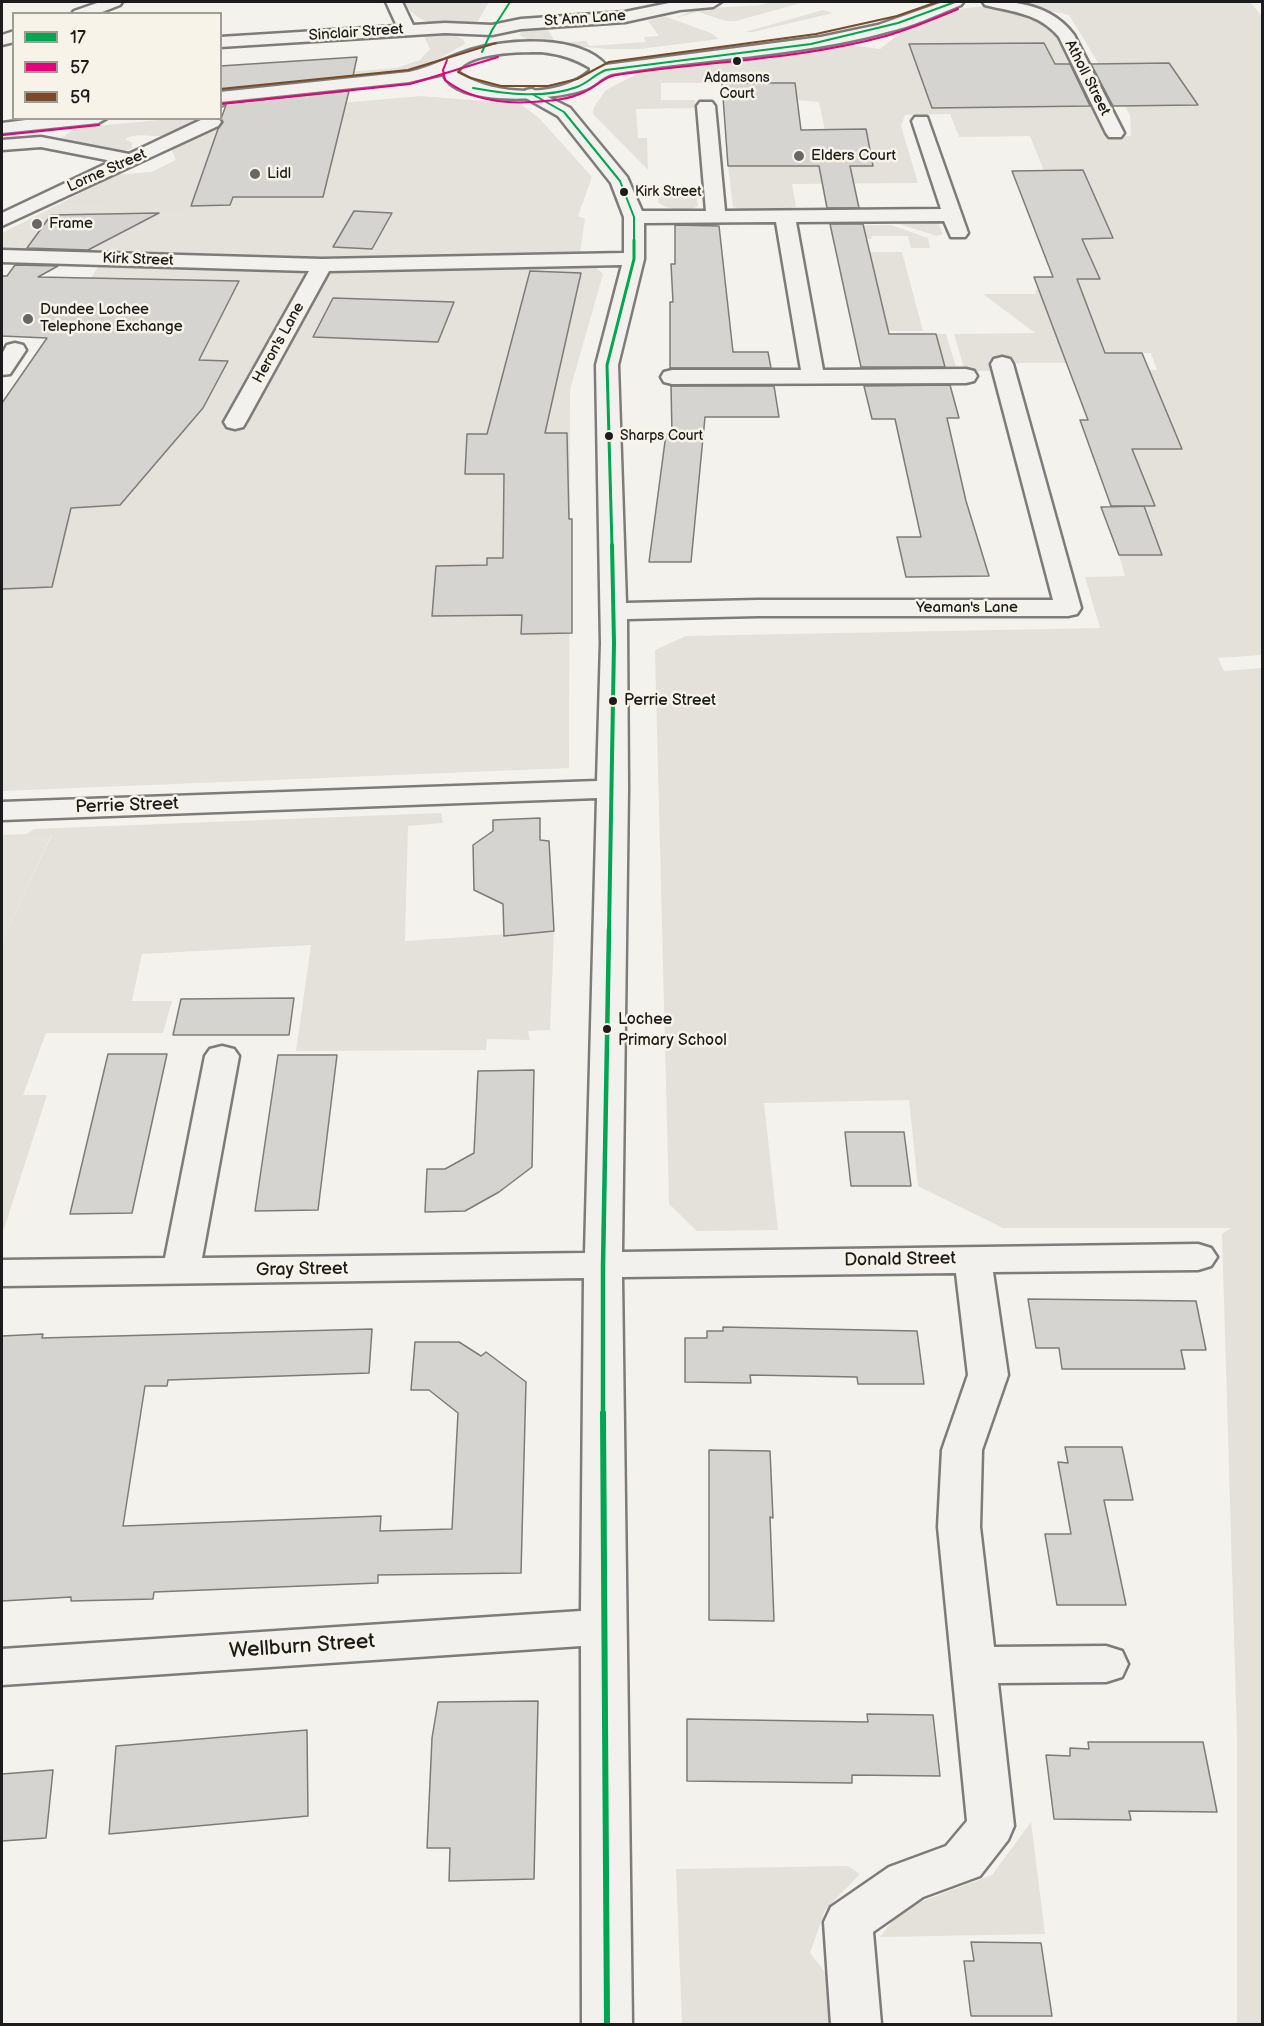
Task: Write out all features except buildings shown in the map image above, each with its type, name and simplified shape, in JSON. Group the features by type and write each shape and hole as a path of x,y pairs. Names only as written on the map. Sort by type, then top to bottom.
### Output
{"street":[{"path":"86,12 114,2"},
{"path":"394,2 407,30"},
{"path":"482,52 492,30 510,2"},
{"name":"St Ann Lane","path":"492,30 521,24 626,17 680,5 713,2"},
{"path":"576,54 658,51 758,38 842,22 910,2"},
{"path":"222,113 381,91 473,88 500,93 571,99 598,73 633,66 720,57 839,39 884,28 955,2"},
{"name":"Atholl Street","path":"991,2 1043,13 1058,24 1066,35 1115,133"},
{"name":"Sinclair Street","path":"222,42 446,28 492,30"},
{"path":"492,30 517,48"},
{"path":"222,97 409,77 435,72 482,52 517,48 559,50 576,54 590,59 598,66 598,73"},
{"path":"454,64 450,71 452,77 473,88"},
{"path":"532,94 571,99"},
{"path":"571,99 620,181 634,217 634,259 607,365 613,611 613,789 603,1266 603,1627 607,2025"},
{"path":"706,106 716,216"},
{"path":"2,128 79,120"},
{"name":"Lorne Street","path":"2,220 133,160 205,120"},
{"path":"634,217 785,215 954,224 921,121"},
{"path":"2,145 40,142 133,160"},
{"path":"2,202 46,199"},
{"path":"785,215 813,377"},
{"name":"Kirk Street","path":"2,256 322,265 634,259"},
{"name":"Heron's Lane","path":"235,422 322,265"},
{"path":"2,369 15,350"},
{"name":"Yeaman's Lane","path":"613,611 758,608 1068,608 1002,364"},
{"path":"672,377 966,376"},
{"name":"Perrie Street","path":"2,811 613,789"},
{"path":"181,1272 222,1056"},
{"name":"Donald Street","path":"603,1266 1198,1257"},
{"path":"856,2025 849,1922 906,1882 963,1862 991,1826 959,1527 962,1450 988,1375 973,1259"},
{"name":"Gray Street","path":"2,1273 603,1266"},
{"name":"Wellburn Street","path":"2,1667 603,1627"},
{"path":"974,1665 1106,1664"}],"shaded area":[{"path":"404,2 489,2 478,21 447,25 418,17"},
{"path":"774,2 801,3 736,21 726,21 698,12 675,18 696,9"},
{"path":"1012,2 1250,2 1261,15 1262,655 1218,658 1224,671 1262,668 1262,2024 1237,2024 1237,1738 1222,1234 1231,1228 1003,1228 918,1186 909,1100 764,1103 778,1230 697,1231 669,1204 655,650 686,636 1100,628 1085,577 1125,576 1119,555 1162,555 1144,506 1155,506 1132,449 1182,448 1175,431 1123,431 1107,370 1157,370 1151,353 1105,353 1059,343 1066,363 989,363 990,371 965,371 954,334 1035,333 983,294 1036,294 1035,290 1067,290 1063,279 1099,279 1086,248 1075,248 1071,239 1113,238 1048,181 1089,181 1084,171 1044,171 1030,136 959,137 950,114 905,115 901,126 918,183 792,184 796,207 739,209 733,207 728,166 873,166 869,147 828,145 819,102 797,100 795,83 661,83 661,100 695,100 696,108 636,109 638,138 647,138 648,170 593,114 594,107 606,90 635,75 653,70 711,64 845,44 880,49 899,34 958,9 984,6 1034,15 1059,35 1075,70 1057,70 1061,77 1079,77 1112,136 1131,136 1130,115 1069,15"},
{"path":"823,10 833,13 745,32"},
{"path":"664,16 711,33 719,39 640,49 609,49 547,44 531,41 519,35 523,29 546,27 556,43 586,41 589,46 646,42 644,37 659,36 648,21"},
{"path":"423,34 456,36 463,39 465,44 424,67 407,71 222,88 312,75 396,68 420,60 430,49"},
{"path":"421,96 521,104 540,119 265,119 249,111"},
{"path":"265,119 540,119 592,177 578,216 585,219 580,253 603,274 570,390 569,768 2,791 2,451 57,449 70,310 108,252 2,248 2,233 117,175 152,172 176,160 220,123"},
{"path":"159,120 204,120 168,135 130,137 125,139 132,143 132,148 123,152 69,143 69,140 62,138 75,128"},
{"path":"220,123 304,129 218,130 189,210 110,210 115,207 63,202 117,175 152,172 176,160 171,148"},
{"path":"696,193 698,206 683,210 673,209 659,203 657,194"},
{"path":"923,219 938,222 943,234 937,236 893,222 816,222"},
{"path":"891,225 928,238 930,248 911,248 908,236 871,236 872,239 866,239 831,226"},
{"path":"870,252 902,252 923,331 889,331"},
{"path":"936,334 946,334 956,367 861,368 859,360 892,359 940,348"},
{"path":"441,813 443,823 408,826 405,941 554,931 550,1030 528,1031 530,1040 487,1039 486,1050 296,1051 311,945 142,954 132,1001 172,1001 163,1033 46,1033 23,1095 47,1095 2,1235 2,942 52,834 27,834 34,829"},
{"path":"52,833 2,942 2,835"},
{"path":"1031,1822 1045,1934 880,1937 902,1909 992,1875"},
{"path":"848,1866 860,1874 825,1910 810,1953 831,1980 833,2024 682,2024 676,1869"}],"transit line":[{"name":"17","path":"482,52 492,30 510,2"},
{"name":"59","path":"461,68 458,72 485,83 516,88 548,86 577,79 609,62 816,34 897,16 937,2"},
{"name":"17","path":"473,88 526,94 552,93 578,87 606,70 811,44 898,23 955,2"},
{"name":"57","path":"447,60 443,70 445,80 457,89 473,96 510,102 548,101 580,94 612,76 784,55 851,44 904,30 958,9"},
{"name":"59","path":"222,89 408,70 496,43"},
{"name":"57","path":"222,104 410,84 498,57"},
{"name":"17","path":"532,94 564,112 620,181 634,217 634,259 607,365 614,643 603,1266 603,1627 607,2024"},
{"name":"57","path":"3,135 99,125"}],"place":[{"name":"Adamsons Court","path":"737,61"},
{"name":"Elders Court","path":"799,156"},
{"name":"Lidl","path":"255,174"},
{"name":"Kirk Street","path":"624,192"},
{"name":"Frame","path":"37,224"},
{"name":"Dundee Lochee Telephone Exchange","path":"28,319"},
{"name":"Sharps Court","path":"609,436"},
{"name":"Perrie Street","path":"613,701"},
{"name":"Lochee Primary School","path":"607,1029"}]}
